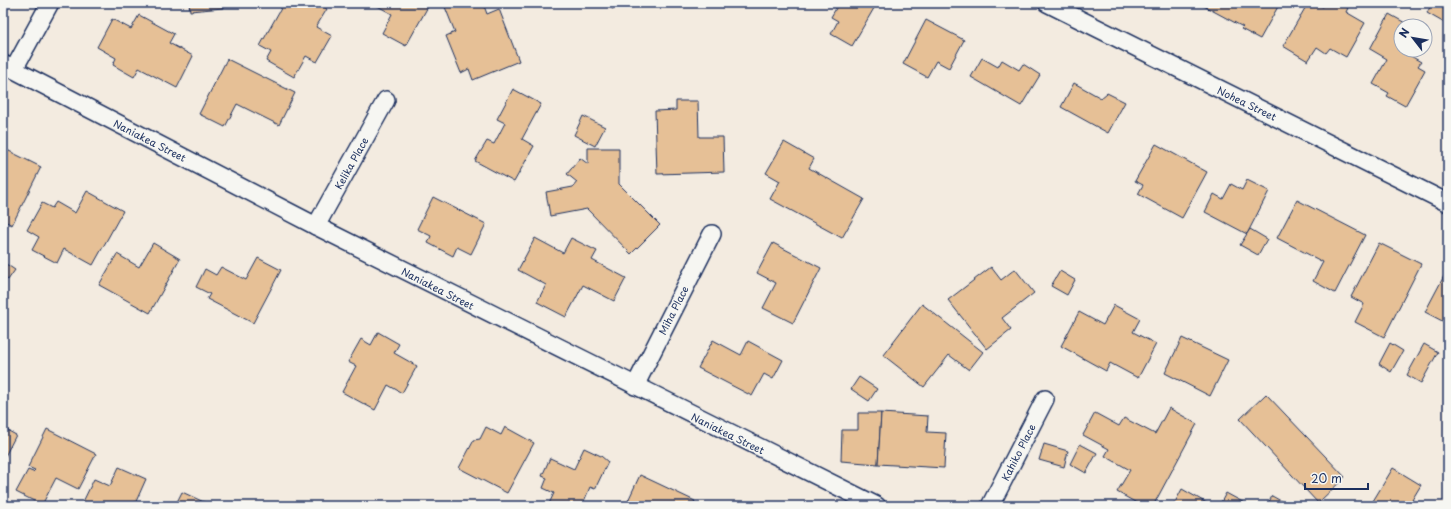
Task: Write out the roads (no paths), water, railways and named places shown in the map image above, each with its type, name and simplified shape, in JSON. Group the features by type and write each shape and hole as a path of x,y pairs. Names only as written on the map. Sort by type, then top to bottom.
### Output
{"street":[{"path":"8,67 50,3"},
{"name":"Nohea Street","path":"1047,3 1448,203"},
{"name":"Naniakea Street","path":"8,67 316,226 876,506"},
{"name":"Kelika Place","path":"316,226 386,100"},
{"name":"Miha Place","path":"635,386 712,234"},
{"name":"Kahiko Place","path":"990,506 1046,399"}]}
